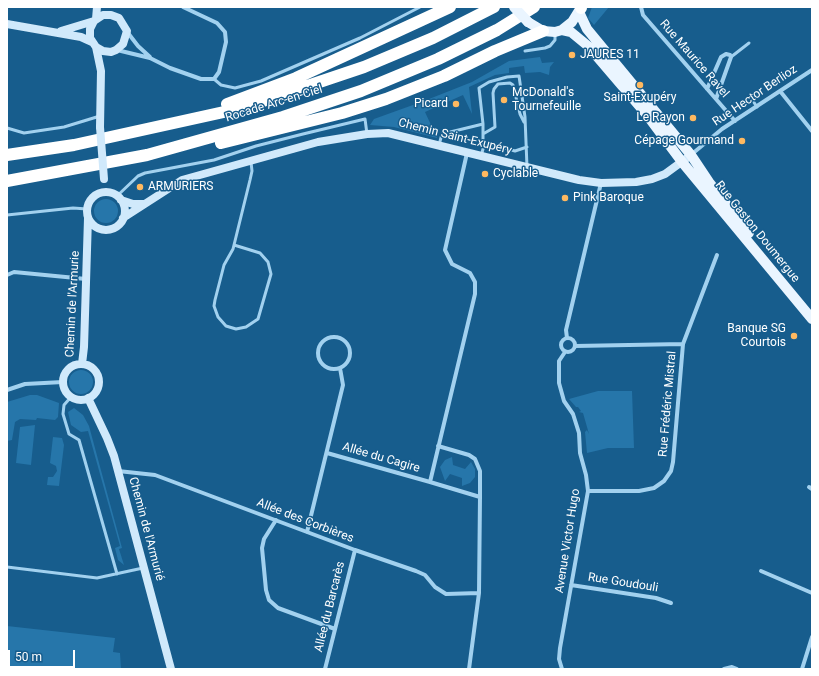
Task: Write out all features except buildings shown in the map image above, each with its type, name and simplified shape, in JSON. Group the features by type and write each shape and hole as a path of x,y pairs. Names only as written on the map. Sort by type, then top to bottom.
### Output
{"highway":[{"path":"179,123 189,115 240,100 296,78 450,7"},
{"name":"Rocade Arc-en-Ciel","path":"7,155 74,145 242,108 364,67 434,38 494,7"},
{"name":"Rocade Arc-en-Ciel","path":"7,181 148,155 283,117 361,91 438,59 497,30 534,7"},
{"path":"148,155 161,157 342,113 386,99 444,76 495,51 553,31"}],"main road":[{"name":"Rue Gaston Doumergue","path":"514,7 528,22 553,31 570,32 588,46 647,115 682,162 812,319"},
{"name":"Rue Gaston Doumergue","path":"581,8 587,29 691,155 709,182 812,309"},
{"path":"553,31 572,22 581,8"}],"street":[{"path":"97,7 95,20 89,33 102,71"},
{"path":"109,7 115,16 123,22 127,31 138,46 150,58"},
{"path":"7,24 81,37 107,52 115,50 150,58 201,79 214,79 219,72 226,42 224,32 218,23 183,7"},
{"name":"Rue Maurice Ravel","path":"641,7 643,15 735,121"},
{"path":"56,32 107,15 115,16"},
{"path":"104,192 100,127 102,71 105,62 115,50 123,44 127,31"},
{"path":"707,89 721,57 726,54 731,57 716,99"},
{"name":"Rue Hector Berlioz","path":"691,155 722,129 758,107 812,70"},
{"path":"780,91 812,131"},
{"name":"Chemin Saint-Exupéry","path":"123,218 182,180 318,142 367,134 388,132 579,180 601,183 636,182 652,179 665,174 691,155"},
{"path":"467,152 445,250 452,264 466,270 473,277 475,294 430,482 480,496"},
{"path":"567,338 566,330 601,183"},
{"path":"119,198 124,209 123,218 112,228 103,229 94,226 88,218 87,209 92,197 104,192 119,198 133,204 145,204"},
{"name":"Chemin de l'Armurie","path":"82,364 84,347 88,218"},
{"name":"Chemin de l'Armurie","path":"88,244 96,233 103,229"},
{"name":"Rue Frédéric Mistral","path":"588,491 640,491 654,488 664,481 671,471 683,344 717,255"},
{"path":"7,275 14,272 86,279"},
{"path":"329,338 342,339 350,349 349,358 340,368 327,367 320,360 320,347 329,338"},
{"path":"567,338 572,340 575,346"},
{"path":"567,338 562,340 560,346 565,352 570,352 575,346 683,344"},
{"name":"Avenue Victor Hugo","path":"561,669 559,654 588,491 586,475 580,453 579,433 573,414 564,401 559,383 559,361 565,352"},
{"path":"82,364 93,368 99,379 97,390 88,398 80,400 71,397 67,393 63,382 65,374 69,369 82,364"},
{"name":"Allée du Cagire","path":"307,532 343,385 340,368"},
{"path":"7,390 25,384 63,382"},
{"name":"Chemin de l'Armurié","path":"88,398 107,438 118,471 171,669"},
{"path":"438,446 469,455 475,459 480,471 480,594 469,669"},
{"name":"Allée du Cagire","path":"327,453 430,482"},
{"name":"Allée des Corbières","path":"118,471 154,475 421,573 435,587 446,594 480,594"},
{"path":"276,520 264,538 262,548 266,590 270,600 278,608 335,629"},
{"name":"Allée du Barcarès","path":"325,669 355,550"},
{"path":"761,571 812,593"},
{"name":"Rue Goudouli","path":"571,585 656,598 671,603"},
{"path":"802,669 812,637"},
{"path":"724,669 732,667 738,669"}],"lane":[{"path":"214,79 221,85 235,88 261,81 360,38 420,7"},
{"path":"526,51 550,46 555,40 553,31"},
{"path":"731,57 749,43"},
{"path":"481,156 483,124 479,88 489,82 507,77 519,76 525,116 524,122 527,147 527,167"},
{"path":"483,134 495,128 493,93 498,84 510,83 513,85 520,114 524,122"},
{"path":"751,98 758,107"},
{"path":"7,128 24,133 64,127 100,116"},
{"path":"119,198 138,176 145,173 214,160 256,146 365,119 367,134"},
{"path":"439,145 442,134 483,124"},
{"path":"483,142 515,151 527,147"},
{"path":"234,245 260,253 268,262 271,274 258,319 246,327 236,329 222,322 214,306 224,265 234,245 252,171 251,161"},
{"path":"7,215 73,208 87,209"},
{"path":"71,397 64,405 63,414 69,434 79,440 117,574"},
{"path":"7,568 97,578 143,568"}],"shaded area":[{"path":"592,7 609,7 594,25 588,18"},
{"path":"540,57 542,63 554,62 550,67 549,75 540,72 525,73 524,66 509,68 509,73 495,75 469,87 472,114 463,95 425,112 431,125 429,131 437,134 437,138 394,127 370,125 374,119 472,82 509,61"},
{"path":"106,199 111,200 117,206 117,216 111,222 106,223 101,222 95,216 94,211 95,206 101,200"},
{"path":"81,370 89,374 93,382 89,390 81,394 73,390 69,382 73,374"},
{"path":"598,391 632,391 634,448 608,448 587,453 585,432 587,430 589,434 583,413 579,412 581,411 578,407 576,407 569,399"},
{"path":"30,395 37,395 59,403 58,417 55,420 37,418 36,420 20,419 15,422 12,440 7,441 7,402"},
{"path":"74,408 83,415 89,426 122,548 119,549 124,565 118,560 115,548 120,546 88,431 81,432 71,425 68,412"},
{"path":"35,425 31,465 16,463 20,427"},
{"path":"53,437 62,438 64,445 59,486 47,485 48,477 53,477 57,471 56,466 50,463"},
{"path":"452,457 453,465 465,469 471,462 475,469 475,477 470,483 462,486 462,478 450,474 445,481 440,467 445,460"},
{"path":"7,626 115,638 113,652 120,653 121,669 7,669"}],"place":[{"name":"JAURES 11","path":"572,55"},
{"name":"Saint-Exupéry","path":"640,85"},
{"name":"McDonald's Tournefeuille","path":"504,100"},
{"name":"Picard","path":"456,104"},
{"name":"Le Rayon","path":"693,118"},
{"name":"Cépage Gourmand","path":"742,141"},
{"name":"Cyclable","path":"485,174"},
{"name":"ARMURIERS","path":"140,187"},
{"name":"Pink Baroque","path":"565,198"},
{"name":"Banque SG Courtois","path":"794,336"}]}
